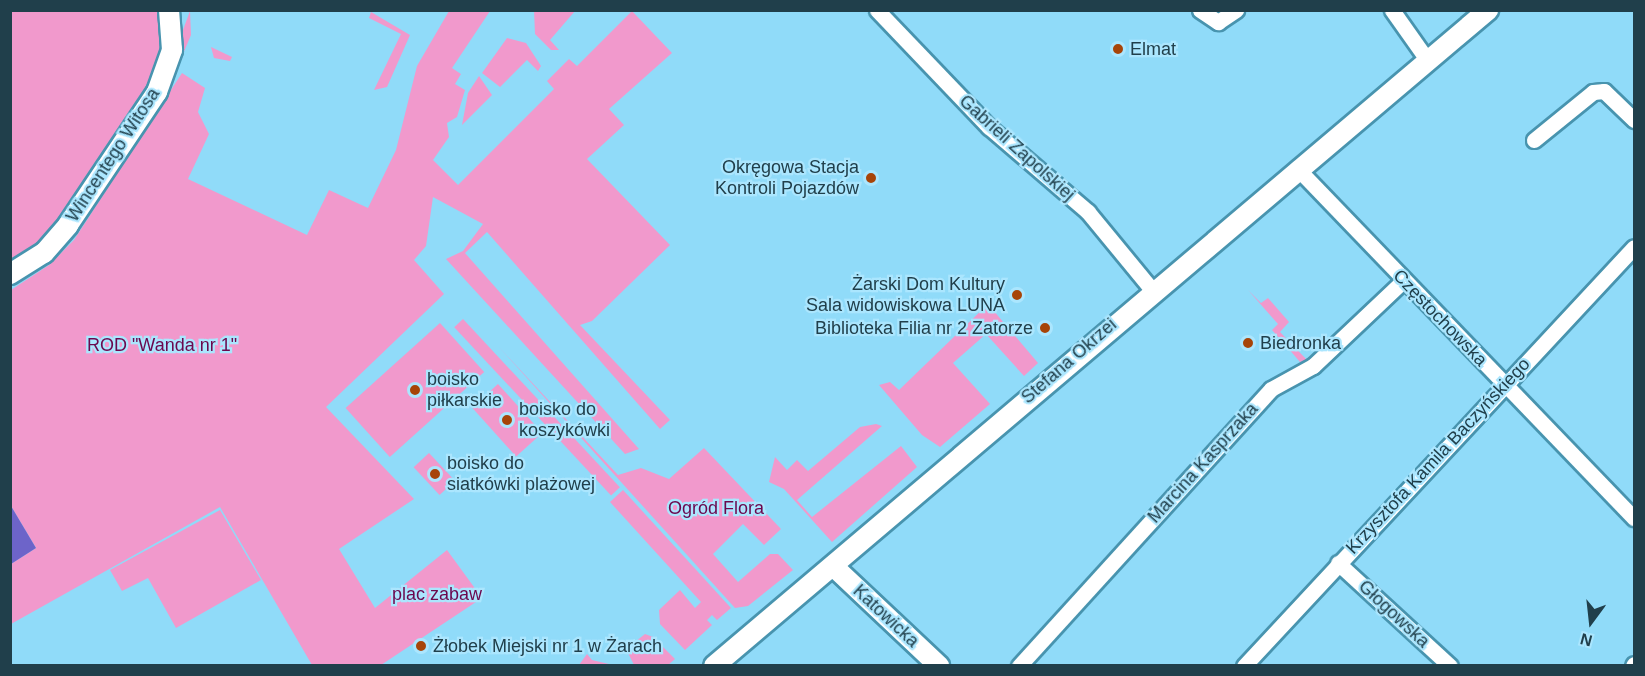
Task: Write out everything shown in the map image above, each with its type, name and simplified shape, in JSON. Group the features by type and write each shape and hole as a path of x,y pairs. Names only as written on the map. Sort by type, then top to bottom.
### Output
{"street":[{"name":"Wincentego Witosa","path":"10,274 44,253 68,225 157,92 172,50 169,10"},
{"name":"Gabrieli Zapolskiej","path":"877,10 989,127 1088,212 1152,290"},
{"path":"1200,10 1218,22 1236,10"},
{"path":"1392,10 1428,61"},
{"name":"Stefana Okrzei","path":"714,666 1152,290 1488,10"},
{"path":"1534,140 1593,92 1604,92 1635,120"},
{"name":"Częstochowska","path":"1297,168 1635,518"},
{"name":"Krzysztofa Kamila Baczyńskiego","path":"1244,666 1635,247"},
{"name":"Marcina Kasprzaka","path":"1019,666 1271,389 1312,366 1404,280"},
{"name":"Głogowska","path":"1338,563 1450,666"},
{"name":"Katowicka","path":"833,566 939,666"}],"green space":[{"path":"534,10 575,11 550,40 559,50 551,50 535,34"},
{"path":"10,11 161,11 172,50 68,225 10,274"},
{"path":"190,11 191,35 174,75 183,30"},
{"path":"449,11 490,11 452,68 461,74 455,84 465,90 457,117 447,123 449,137 433,160 458,185 554,89 547,81 569,59 577,66 632,11 672,53 609,109 624,125 587,159 670,245 592,321 580,325 670,420 660,429 487,232 465,253 639,449 625,454 446,259 463,251 483,224 433,197 426,246 414,260 444,294 326,407 414,499 339,549 375,608 447,550 482,598 381,665 312,665 220,507 11,624 11,564 36,548 11,506 11,290 49,265 74,240 182,73 205,88 198,112 209,134 188,179 307,235 329,190 368,208 396,150 417,66"},
{"path":"371,12 410,35 387,87 374,90 401,34 369,18"},
{"path":"507,38 526,43 541,66 538,71 527,60 500,87 482,73"},
{"path":"211,47 232,57 230,61 214,58"},
{"path":"479,76 492,95 462,125 468,93"},
{"path":"1248,290 1261,303 1268,298 1289,322 1280,332 1307,360 1300,362 1272,330 1278,324"},
{"path":"988,304 1038,363 1024,376 986,334 953,363 990,404 940,447 922,435 879,385 890,382 899,390"},
{"path":"463,319 620,487 611,495 454,327"},
{"name":"boisko piłkarskie","path":"440,323 484,372 390,457 346,408"},
{"name":"Ogród Flora","path":"498,346 618,475 641,468 669,479 704,448 781,529 764,545 743,524 713,554 738,582 770,554 778,554 793,570 748,606 735,608"},
{"name":"boisko do koszykówki","path":"498,384 542,433 516,456 472,407"},
{"path":"876,424 882,426 797,500 812,517 901,446 917,467 832,542 784,489 769,482 775,457 787,470 797,460 808,471 860,427"},
{"name":"boisko do siatkówki plażowej","path":"429,453 455,481 440,495 414,467"},
{"path":"623,490 731,608 717,620 712,615 707,620 712,625 685,650 660,624 659,610 680,590 695,608 701,602 610,502"},
{"path":"220,510 261,580 176,628 148,578 122,591 110,570"},
{"path":"645,634 653,637 675,659 668,665 634,665 626,649"},
{"path":"587,654 592,660 613,665 579,665"}],"shaded area":[{"path":"11,506 36,548 10,564"}],"place":[{"name":"Elmat","path":"1118,49"},
{"name":"Okręgowa Stacja Kontroli Pojazdów","path":"871,178"},
{"name":"Żarski Dom Kultury Sala widowiskowa LUNA","path":"1017,295"},
{"name":"Biblioteka Filia nr 2 Zatorze","path":"1045,328"},
{"name":"Biedronka","path":"1248,343"},
{"name":"boisko piłkarskie","path":"415,390"},
{"name":"boisko do koszykówki","path":"507,420"},
{"name":"boisko do siatkówki plażowej","path":"435,474"},
{"name":"Żłobek Miejski nr 1 w Żarach","path":"421,646"}],"park label":[{"name":"ROD \"Wanda nr 1\"","path":"162,345"},
{"name":"plac zabaw","path":"437,594"}]}
